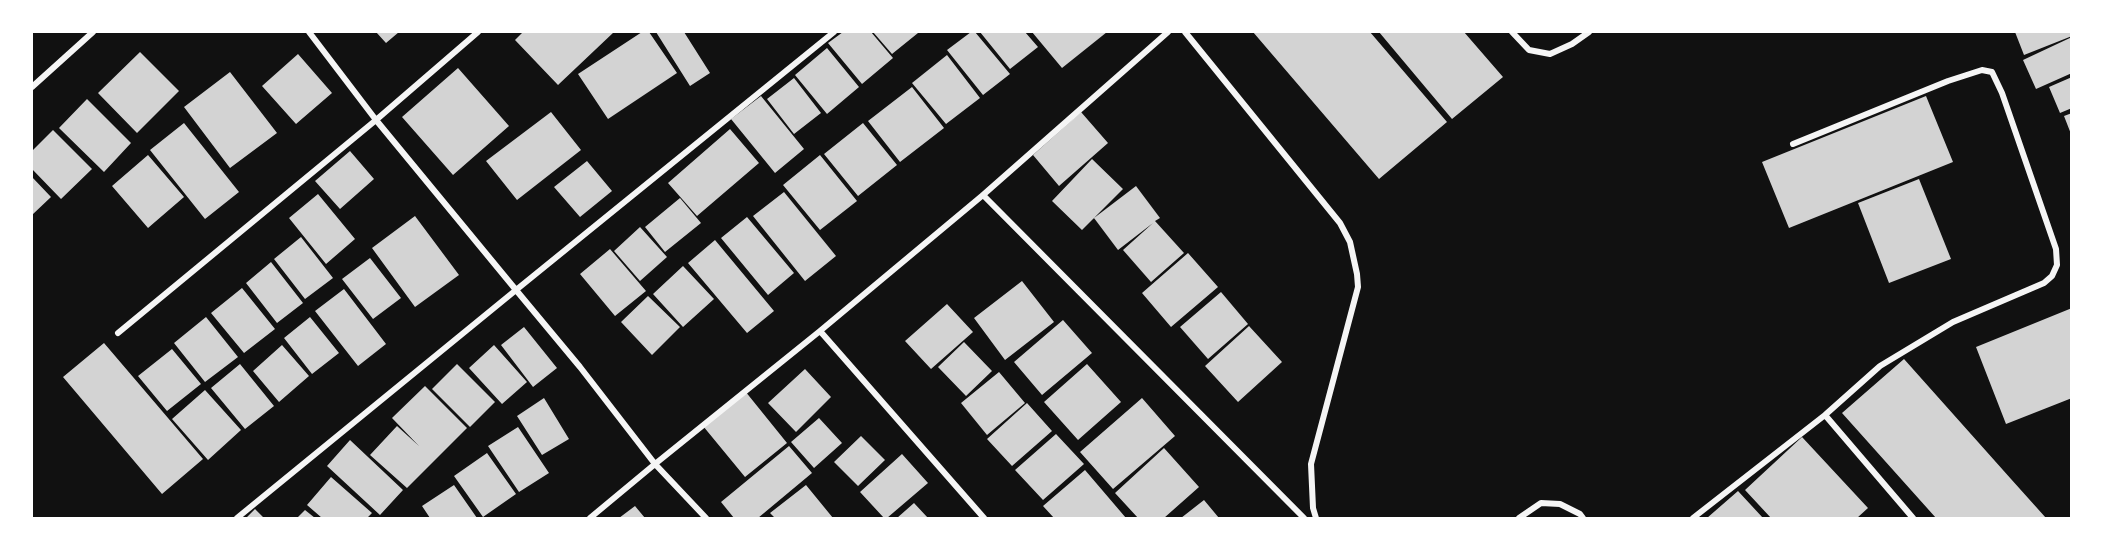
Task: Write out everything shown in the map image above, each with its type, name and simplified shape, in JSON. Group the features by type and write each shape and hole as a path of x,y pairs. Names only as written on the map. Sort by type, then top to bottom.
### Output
{"street":[{"path":"32,87 93,32"},
{"path":"309,32 376,120 580,367 655,464 706,519"},
{"path":"118,333 376,120 478,32"},
{"path":"237,519 834,32"},
{"path":"590,519 983,195 1168,32"},
{"path":"1185,32 1340,223 1350,242 1358,287 1311,464 1313,508 1316,519"},
{"path":"1512,32 1528,50 1550,54 1572,44 1589,32"},
{"path":"1693,519 1825,415 1880,366 1953,322 2044,283 2052,276 2057,265 2056,249 2002,93 1992,72 1982,70 1948,81 1793,144"},
{"path":"983,195 1304,519"},
{"path":"820,331 984,519"},
{"path":"1825,415 1913,519"},
{"path":"1520,519 1541,503 1560,504 1580,514 1583,519"}],"building":[{"path":"376,32 399,32 386,43"},
{"path":"523,32 614,32 558,85 515,40"},
{"path":"642,32 649,32 677,73 608,119 578,74"},
{"path":"656,32 684,32 710,73 690,86"},
{"path":"843,32 871,32 893,58 862,84 828,43"},
{"path":"873,32 917,32 918,33 892,54"},
{"path":"971,32 975,32 1010,74 983,95 947,50"},
{"path":"980,32 1025,32 1038,47 1010,69"},
{"path":"1032,32 1107,32 1062,68"},
{"path":"1253,32 1370,32 1447,122 1379,179"},
{"path":"1379,32 1464,32 1503,77 1452,119"},
{"path":"2015,32 2072,32 2072,36 2024,55"},
{"path":"2072,37 2072,73 2036,89 2023,60"},
{"path":"827,48 859,87 827,114 795,75"},
{"path":"140,52 179,91 137,133 98,93"},
{"path":"298,54 332,93 296,124 262,86"},
{"path":"947,55 980,98 946,124 912,83"},
{"path":"458,68 509,126 453,175 402,117"},
{"path":"230,72 277,133 230,168 184,107"},
{"path":"2072,77 2072,108 2060,113 2049,87"},
{"path":"794,78 821,113 794,134 767,99"},
{"path":"912,87 944,128 900,162 868,121"},
{"path":"761,96 804,149 775,173 731,119"},
{"path":"1926,96 1953,162 1789,228 1762,162"},
{"path":"87,99 131,143 104,172 59,128"},
{"path":"551,112 581,150 517,200 486,161"},
{"path":"1081,112 1108,143 1059,186 1033,155"},
{"path":"2072,113 2072,134 2071,134 2064,116"},
{"path":"184,123 239,192 205,219 150,150"},
{"path":"863,123 897,165 858,196 824,154"},
{"path":"730,129 759,163 697,216 668,183"},
{"path":"53,130 92,169 61,199 32,169 32,151"},
{"path":"350,151 374,179 340,209 315,181"},
{"path":"148,155 184,197 148,228 112,186"},
{"path":"820,155 857,201 820,230 783,185"},
{"path":"1092,159 1123,189 1082,230 1052,201"},
{"path":"587,161 612,191 580,217 554,187"},
{"path":"32,177 51,197 32,215"},
{"path":"1919,179 1951,259 1889,283 1858,203"},
{"path":"1136,186 1160,218 1155,221 1184,253 1151,282 1123,250 1153,223 1118,250 1094,218"},
{"path":"784,192 836,256 805,281 753,216"},
{"path":"318,194 355,239 326,264 289,218"},
{"path":"680,198 701,223 665,252 645,227"},
{"path":"415,216 459,275 415,307 372,248"},
{"path":"747,217 794,273 768,295 721,238"},
{"path":"640,227 667,257 640,281 614,251"},
{"path":"301,237 333,278 305,299 274,259"},
{"path":"715,240 774,311 747,333 688,263"},
{"path":"610,249 646,291 615,316 580,274"},
{"path":"1188,253 1218,287 1171,327 1142,293"},
{"path":"370,258 401,298 373,319 342,279"},
{"path":"271,262 303,303 277,323 246,283"},
{"path":"683,266 714,299 683,327 653,294"},
{"path":"1022,281 1054,322 1005,360 974,318"},
{"path":"242,288 275,329 244,353 211,313"},
{"path":"344,289 386,344 358,366 315,311"},
{"path":"1221,292 1248,324 1208,359 1180,327"},
{"path":"648,296 680,327 652,355 621,322"},
{"path":"947,304 973,332 931,369 905,341"},
{"path":"2072,308 2072,398 2006,424 1976,347"},
{"path":"206,317 238,357 205,382 174,343"},
{"path":"310,317 339,353 312,374 284,338"},
{"path":"1063,320 1092,353 1042,395 1014,362"},
{"path":"1249,326 1282,362 1238,402 1205,366"},
{"path":"524,327 557,368 533,387 501,345"},
{"path":"964,342 992,371 966,396 938,367"},
{"path":"104,343 203,459 162,494 63,377"},
{"path":"282,345 309,376 279,402 253,371"},
{"path":"494,345 527,382 502,404 469,368"},
{"path":"172,349 201,384 167,411 138,376"},
{"path":"1904,359 2046,518 1936,518 1842,413"},
{"path":"240,364 274,406 245,429 211,388"},
{"path":"457,364 495,402 470,427 432,389"},
{"path":"1087,364 1121,402 1078,440 1044,402"},
{"path":"805,369 831,397 796,432 768,403"},
{"path":"999,372 1025,403 987,435 961,403"},
{"path":"425,386 467,428 407,488 370,455 397,426 419,446 392,418"},
{"path":"205,390 241,430 208,460 172,419"},
{"path":"745,391 787,443 745,477 703,426"},
{"path":"544,398 569,439 542,455 517,416"},
{"path":"1142,398 1175,436 1113,489 1080,452"},
{"path":"1027,403 1052,431 1012,466 987,439"},
{"path":"819,418 842,443 814,468 791,442"},
{"path":"518,427 549,473 519,492 488,446"},
{"path":"1056,434 1084,464 1043,500 1015,470"},
{"path":"861,436 885,460 858,486 834,462"},
{"path":"1802,437 1868,508 1857,518 1771,518 1745,490"},
{"path":"350,440 403,490 380,515 327,466"},
{"path":"789,446 812,473 758,518 734,518 721,502"},
{"path":"1164,448 1199,487 1164,518 1138,518 1115,493"},
{"path":"487,453 516,494 483,517 454,476"},
{"path":"902,454 928,483 887,518 884,518 860,492"},
{"path":"1085,470 1126,518 1054,518 1043,506"},
{"path":"331,477 372,513 367,518 322,518 307,505"},
{"path":"454,485 477,518 430,518 422,506"},
{"path":"806,485 833,518 775,518 770,513"},
{"path":"1738,491 1763,518 1707,518"},
{"path":"1204,500 1219,518 1181,518"},
{"path":"914,503 928,518 897,518"},
{"path":"635,506 645,518 619,518"},
{"path":"255,509 264,518 246,518"},
{"path":"305,510 315,518 297,518"}]}
